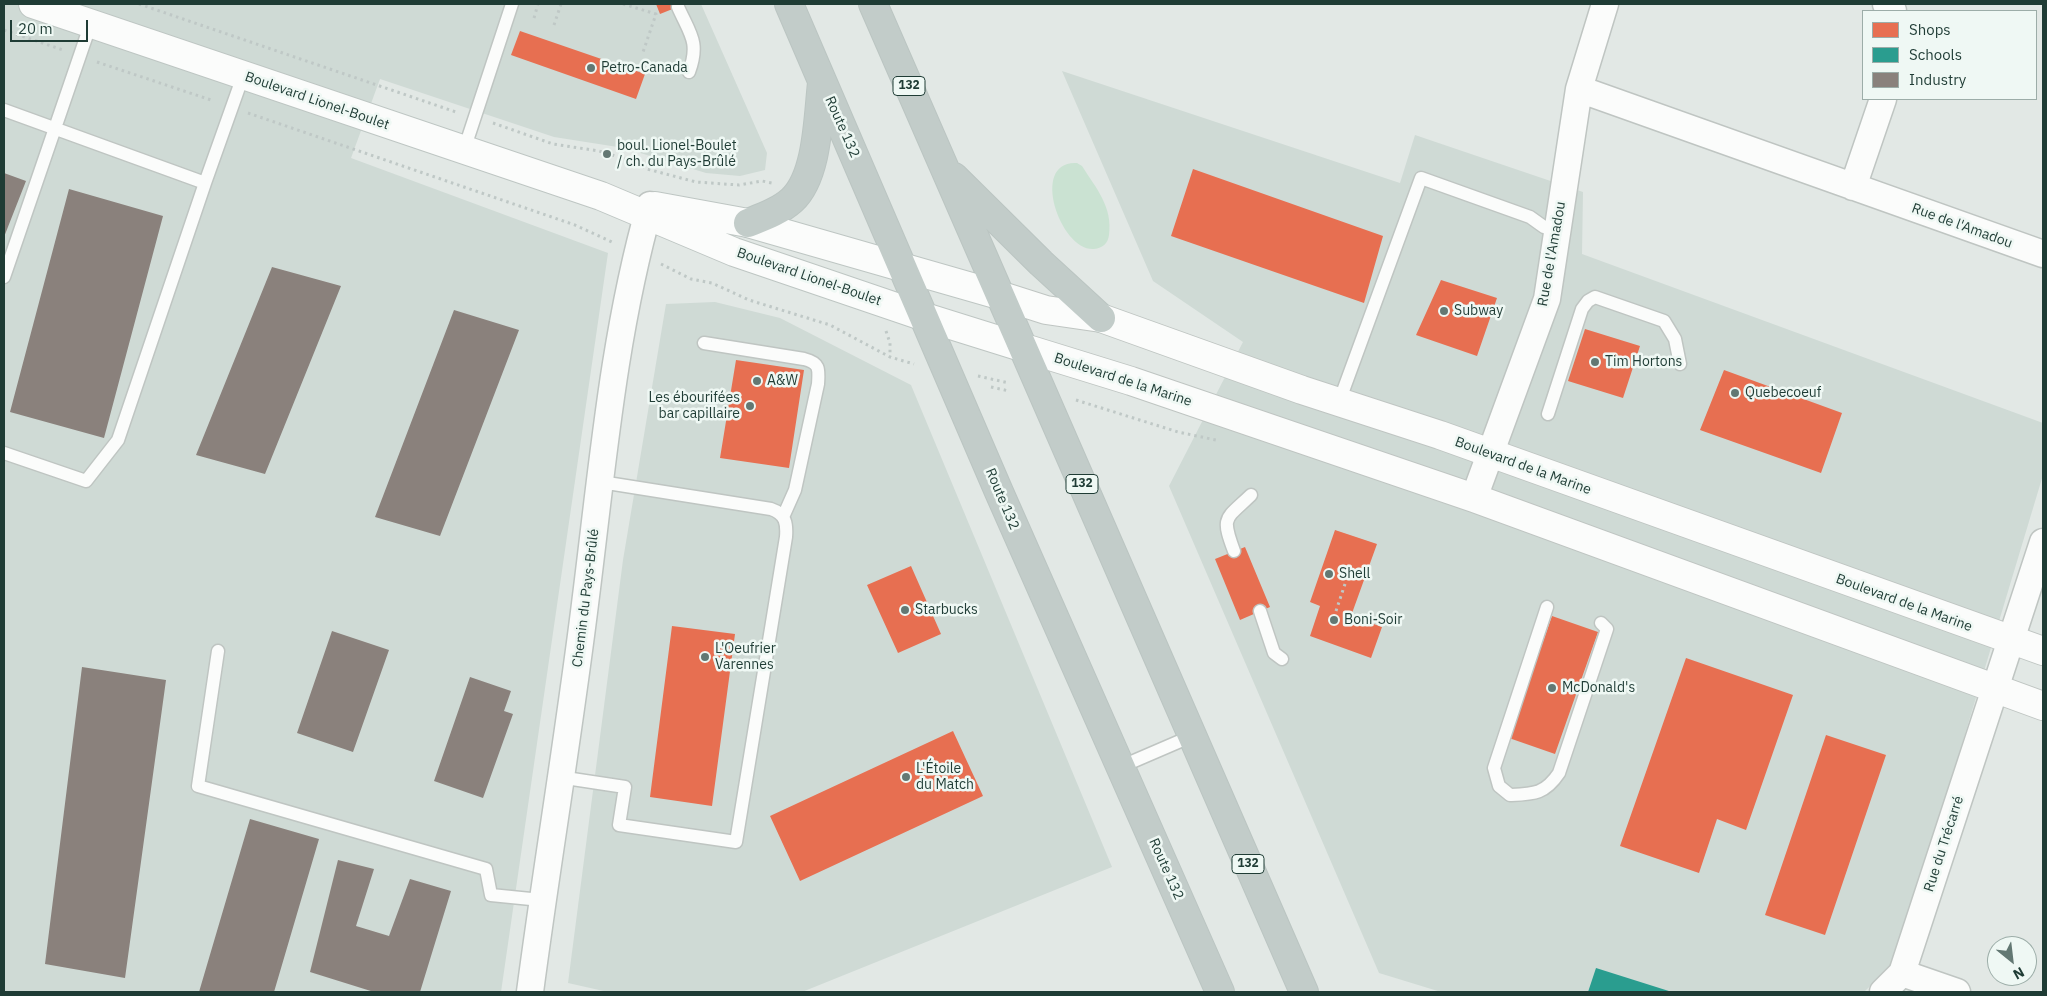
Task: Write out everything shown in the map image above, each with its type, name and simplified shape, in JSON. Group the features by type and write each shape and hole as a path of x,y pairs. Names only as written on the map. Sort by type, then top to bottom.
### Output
{"highway":[{"name":"Route 132","path":"789,4 925,317 998,492 1220,992"},
{"name":"132","path":"873,4 1304,992"},
{"path":"748,224 782,208 798,195 805,185 810,168 822,83"},
{"path":"946,168 1041,263 1101,318"}],"street":[{"name":"Boulevard Lionel-Boulet","path":"33,4 601,196 648,210 748,224 999,295"},
{"name":"Rue de l'Amadou","path":"1474,498 1547,299 1578,89 1604,4"},
{"name":"Rue de l'Amadou","path":"1578,89 2043,254"},
{"path":"1853,187 1883,100"},
{"name":"Boulevard Lionel-Boulet","path":"648,210 734,252 925,317 1021,347"},
{"name":"Chemin du Pays-Brûlé","path":"530,992 630,284 648,210"},
{"name":"Boulevard de la Marine","path":"999,295 1046,310 1101,318 2043,652"},
{"name":"Boulevard de la Marine","path":"1021,347 1130,381 1474,498 2043,706"},
{"name":"Rue du Trécarré","path":"1883,992 1902,972 2043,542"},
{"path":"1902,972 1957,992"}],"lane":[{"path":"464,150 512,4"},
{"path":"678,7 695,45 694,57 689,72"},
{"path":"4,277 91,23"},
{"path":"4,453 86,481 118,440 205,182 243,76"},
{"path":"4,110 205,182"},
{"path":"1339,402 1421,178 1530,217 1544,226 1557,231"},
{"path":"1548,414 1582,309 1588,301 1595,297 1664,321 1675,339 1680,364"},
{"path":"704,343 815,361 818,366 818,384 795,490 783,517"},
{"path":"559,777 625,787 620,825 736,842 786,537 787,526 783,517 771,509 601,482"},
{"path":"1234,551 1225,528 1226,521 1251,495"},
{"path":"1547,607 1494,768 1499,786 1510,795 1535,794 1551,785 1559,773 1607,629 1601,622"},
{"path":"1260,611 1274,653 1282,659"},
{"path":"218,651 198,786 486,869 490,895 542,900"},
{"path":"1120,767 1192,736"}],"path":[{"path":"139,4 454,112"},
{"path":"534,18 538,4"},
{"path":"554,25 562,4"},
{"path":"623,4 656,14 642,55"},
{"path":"4,30 55,47"},
{"path":"96,62 211,100"},
{"path":"246,112 575,225 602,239"},
{"path":"493,123 553,144 599,151 635,162 647,169 696,182 739,185 768,181 777,188"},
{"path":"691,279 712,283 749,300 830,325 890,357 902,362 917,364"},
{"path":"888,338 892,351 890,357"},
{"path":"993,379 1005,382"},
{"path":"991,387 1009,391"},
{"path":"1091,406 1178,432 1223,440"},
{"path":"1336,611 1346,581"}],"shaded area":[{"path":"4,4 701,4 767,153 765,170 740,176 706,173 624,148 554,137 380,79 351,158 608,253 501,992 4,992"},
{"path":"1062,71 1400,183 1415,135 1583,192 1582,254 2043,423 2043,475 1897,960 1864,992 1441,992 1379,973 1169,486 1243,342 1153,281"},
{"path":"715,302 780,318 911,385 1112,867 802,992 608,992 568,983 623,560 666,304"}],"green space":[{"path":"1077,163 1082,166 1098,190 1106,207 1110,225 1106,243 1100,248 1094,249 1082,246 1070,236 1061,222 1055,206 1052,189 1055,175 1063,166"}],"building: Shops":[{"path":"656,4 685,4 660,14"},
{"path":"520,31 645,74 636,99 511,55"},
{"path":"1193,169 1383,236 1364,303 1171,236"},
{"path":"1441,280 1497,298 1477,356 1416,335"},
{"path":"1585,329 1640,346 1623,398 1568,381"},
{"path":"736,360 804,370 789,468 720,458"},
{"path":"1724,370 1842,413 1821,473 1700,430"},
{"path":"1335,530 1377,544 1351,616 1382,627 1371,658 1310,636 1320,606 1310,602"},
{"path":"1245,547 1270,607 1240,620 1215,559"},
{"path":"911,566 941,634 898,653 867,585"},
{"path":"1552,616 1598,632 1555,754 1509,738"},
{"path":"672,626 735,634 712,806 650,797"},
{"path":"1686,658 1793,695 1746,830 1717,819 1699,873 1620,846"},
{"path":"953,731 983,796 800,881 770,816"},
{"path":"1826,735 1886,755 1825,935 1765,915"}],"building: Schools":[{"path":"1596,968 1672,992 1588,992"}],"building: Industry":[{"path":"4,173 26,181 4,237"},
{"path":"69,189 163,216 104,438 10,412"},
{"path":"272,267 341,286 265,474 196,455"},
{"path":"454,310 519,330 440,536 375,517"},
{"path":"332,631 389,650 353,752 297,733"},
{"path":"82,667 166,680 125,978 45,964"},
{"path":"470,677 511,691 504,711 513,714 483,798 434,781"},
{"path":"250,819 319,839 274,992 199,992"},
{"path":"338,860 374,869 356,926 389,936 410,879 451,891 420,992 374,992 310,972"}],"place":[{"name":"Petro-Canada","path":"591,68"},
{"name":"boul. Lionel-Boulet / ch. du Pays-Brûlé","path":"607,154"},
{"name":"Subway","path":"1444,311"},
{"name":"Tim Hortons","path":"1595,362"},
{"name":"A&W","path":"757,381"},
{"name":"Quebecoeuf","path":"1735,393"},
{"name":"Les ébourifées bar capillaire","path":"750,406"},
{"name":"Shell","path":"1329,574"},
{"name":"Starbucks","path":"905,610"},
{"name":"Boni-Soir","path":"1334,620"},
{"name":"L'Oeufrier Varennes","path":"705,657"},
{"name":"McDonald's","path":"1552,688"},
{"name":"L'Étoile du Match","path":"906,777"}]}
